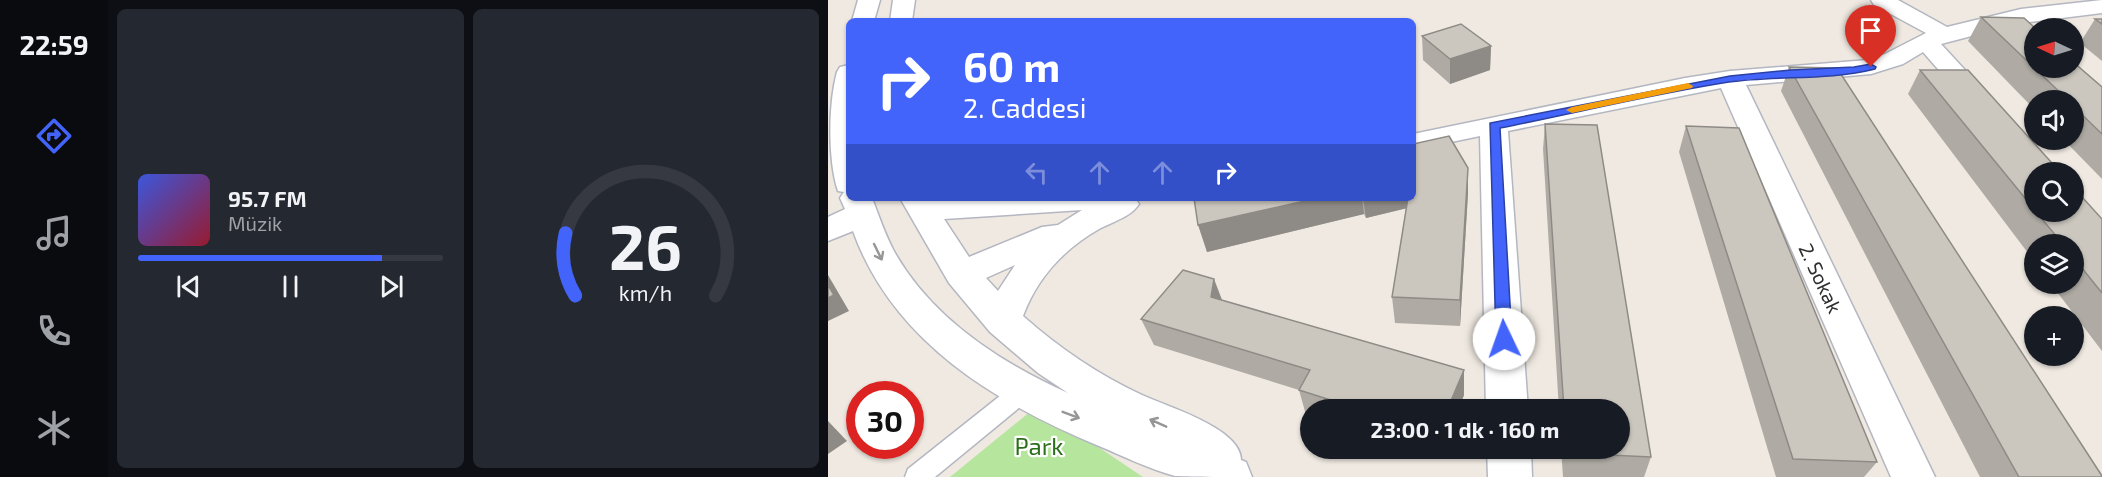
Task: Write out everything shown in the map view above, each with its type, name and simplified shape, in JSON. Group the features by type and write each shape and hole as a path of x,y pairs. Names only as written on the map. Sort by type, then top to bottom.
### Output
{"street":[{"path":"864,18 869,0"},
{"path":"901,18 904,0"},
{"path":"1882,0 1935,38 2036,162"},
{"path":"2094,0 2102,6"},
{"path":"1416,141 1730,79 1871,67 1894,59 1935,38 2021,16 2102,6"},
{"name":"2. Sokak","path":"1730,79 1913,477"},
{"path":"846,85 840,110 838,135 841,158 846,171"},
{"path":"1494,126 1506,399"},
{"path":"828,230 853,201"},
{"path":"857,201 882,261 901,290 925,318 959,349 1000,378 1049,406 1230,477"},
{"path":"1019,201 920,204 961,274 1003,322 1041,354 1086,385 1140,414 1200,441 1242,477"},
{"path":"961,274 1133,201"},
{"path":"1003,322 1014,294 1031,266 1047,249 1084,222"},
{"path":"1509,459 1510,477"}],"lane":[{"path":"917,477 1023,391"}],"green space":[{"name":"Park","path":"1037,406 1143,477 950,477"}],"building":[{"path":"1981,17 2024,18 2024,58"},
{"path":"1461,24 1491,46 1450,59 1422,36"},
{"path":"1789,67 1837,68 2024,356 2024,366 2031,366 2102,476 2019,477"},
{"path":"1920,70 1968,70 2024,132 2024,150 2040,150 2051,162 2024,162 2024,197"},
{"path":"2084,71 2102,87 2102,134 2084,117 2084,90 2057,90 2045,78 2084,78"},
{"path":"1545,124 1597,125 1651,457 1630,456 1630,399 1563,399"},
{"path":"1686,126 1739,128 1877,462 1793,459"},
{"path":"1449,136 1468,168 1460,300 1392,297 1408,201 1416,201 1416,143"},
{"path":"2084,199 2102,219 2102,293 2084,271 2084,234 2055,234 2044,222 2084,222"},
{"path":"1194,201 1305,201 1198,225"},
{"path":"1183,270 1214,279 1211,297 1464,370 1452,399 1327,399 1299,390 1310,370 1141,319"},
{"path":"828,285 834,295 828,298"}],"slow traffic":[{"path":"1572,110 1688,86"}],"route":[{"path":"1504,339 1494,126 1685,86 1730,79 1791,73 1834,72 1871,67"}]}
